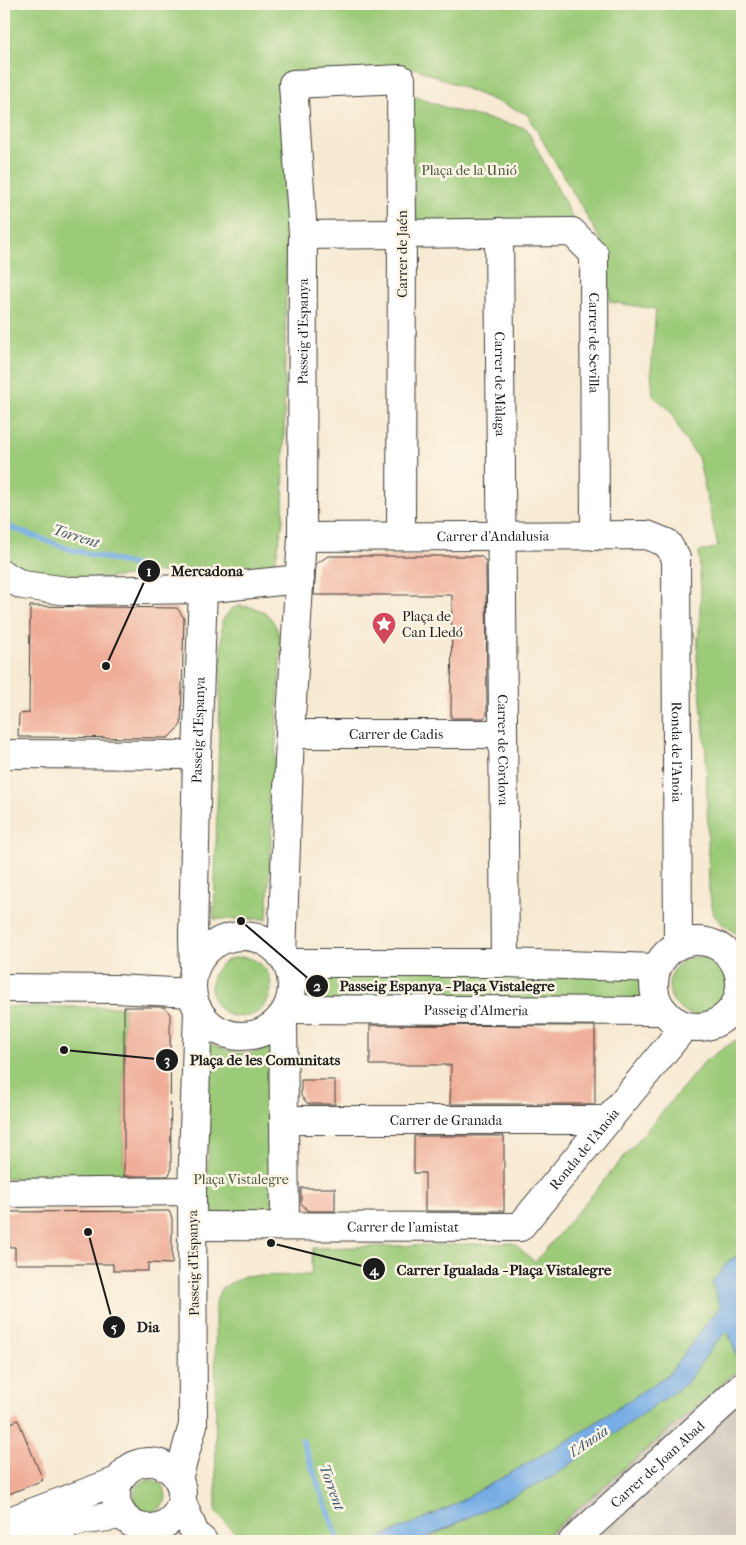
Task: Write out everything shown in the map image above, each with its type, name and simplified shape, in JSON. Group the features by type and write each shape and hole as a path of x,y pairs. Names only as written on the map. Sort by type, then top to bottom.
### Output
{"street":[{"name":"Carrer de Jaén","path":"293,84 401,79 401,536"},
{"name":"Passeig d'Espanya","path":"285,1226 285,1012 292,994 292,978 285,959 290,734 302,537 303,235 293,84"},
{"name":"Carrer de Màlaga","path":"499,232 501,536"},
{"name":"Carrer de Sevilla","path":"303,235 572,232 594,254 595,536"},
{"name":"Carrer d'Andalusia","path":"302,537 647,535 667,543 676,558"},
{"name":"Carrer de Còrdova","path":"501,536 505,963"},
{"name":"Ronda de l'Anoia","path":"676,558 678,945"},
{"path":"4,576 22,585 68,591 203,589 300,579"},
{"name":"Passeig d'Espanya","path":"180,1490 193,1425 193,937 203,589"},
{"name":"Carrer de Cadis","path":"290,734 503,734"},
{"path":"4,754 197,755"},
{"path":"285,1012 271,1027 256,1035 239,1037 222,1033 208,1024 194,991 202,955 213,944 227,938 242,935 257,938 271,944 285,959 657,968"},
{"name":"Passeig d'Almeria","path":"285,1012 674,1019 698,1028 722,1020 731,1011 738,999 741,987 740,975 736,964 720,948 707,942 692,941 678,945"},
{"path":"674,1019 658,1002 654,990 654,979 657,968 669,951 678,945"},
{"path":"4,988 194,991"},
{"name":"Ronda de l'Anoia","path":"520,1226 608,1120 674,1019"},
{"name":"Carrer de Granada","path":"285,1120 608,1120"},
{"path":"4,1193 192,1191"},
{"path":"193,1226 285,1226"},
{"name":"Carrer de l'amistat","path":"285,1226 520,1226"},
{"name":"Carrer de Joan Abad","path":"572,1541 742,1386"},
{"path":"155,1462 193,1425"},
{"path":"136,1527 116,1498 120,1480 134,1465 155,1462 169,1468 180,1490 195,1534 203,1541"},
{"path":"4,1523 120,1480"},
{"path":"136,1527 166,1524 176,1515 180,1490"},
{"path":"28,1541 78,1521 136,1527 191,1541"}],"shaded area":[{"path":"742,1367 742,1541 540,1541"}],"green space":[{"path":"4,4 742,4 742,937 722,924 714,915 709,890 706,754 697,658 701,593 699,552 718,547 698,457 683,437 670,410 653,396 651,371 656,309 610,302 606,249 527,114 415,68 356,69 302,73 287,190 283,521 275,563 258,570 202,567 129,576 46,582 4,570"},
{"name":"Plaça de la Unió","path":"411,95 452,110 526,128 577,226 416,224"},
{"path":"240,606 257,609 268,615 275,626 281,642 267,919 214,919 222,621 231,609"},
{"path":"241,957 257,962 262,966 266,971 271,987 266,1003 262,1008 257,1012 241,1017 225,1012 220,1008 216,1003 211,987 216,971 220,966 225,962"},
{"path":"698,957 714,962 722,970 727,986 722,1002 714,1010 698,1015 682,1010 674,1002 669,986 674,970 682,962"},
{"path":"299,967 645,972 644,1006 299,1003"},
{"path":"4,1007 124,1007 124,1178 4,1178"},
{"path":"742,1036 742,1253 728,1261 720,1307 669,1374 574,1437 452,1506 373,1541 244,1541 216,1513 215,1303 221,1289 244,1276 311,1275 313,1248 514,1243 535,1262 706,1060"},
{"name":"Plaça Vistalegre","path":"210,1043 241,1053 272,1047 274,1211 207,1213"},
{"path":"728,1331 737,1357 742,1353 742,1367 540,1541 420,1541 455,1525 686,1384 715,1343"},
{"path":"150,1480 156,1481 161,1485 165,1490 165,1502 161,1507 156,1511 150,1512 144,1511 139,1507 135,1502 134,1496 135,1490 139,1485 144,1481"}],"water":[{"name":"l'Anoia","path":"742,1253 742,1353 737,1357 728,1331 715,1343 686,1384 552,1477 420,1541 373,1541 452,1506 574,1437 669,1374 720,1307 712,1282 729,1261"}],"building":[{"path":"328,556 481,556 486,562 487,715 484,718 451,718 452,595 314,595 316,564"},
{"path":"30,606 177,608 184,618 181,725 168,738 18,737 19,714 29,713"},
{"path":"124,1007 163,1007 170,1014 171,1171 168,1176 124,1176"},
{"path":"370,1025 595,1026 595,1104 450,1104 451,1065 370,1065"},
{"path":"301,1080 335,1080 335,1104 308,1104 301,1096"},
{"path":"414,1136 504,1136 504,1211 425,1211 425,1173 414,1173"},
{"path":"301,1188 335,1188 335,1211 308,1211 301,1203"},
{"path":"169,1211 172,1218 172,1264 148,1263 148,1271 113,1271 113,1264 15,1264 15,1247 4,1247 4,1212"},
{"path":"18,1420 43,1480 4,1496 4,1426"}],"waterway":[{"name":"Torrent","path":"4,525 69,549 142,567"},
{"name":"Torrent","path":"302,1440 339,1541"}],"place":[{"name":"Plaça de Can Lledó","path":"384,645"},
{"name":"Mercadona","path":"106,666"},
{"name":"Passeig Espanya - Plaça Vistalegre","path":"241,921"},
{"name":"Plaça de les Comunitats","path":"64,1050"},
{"name":"Dia","path":"88,1232"},
{"name":"Carrer Igualada - Plaça Vistalegre","path":"271,1243"}]}
